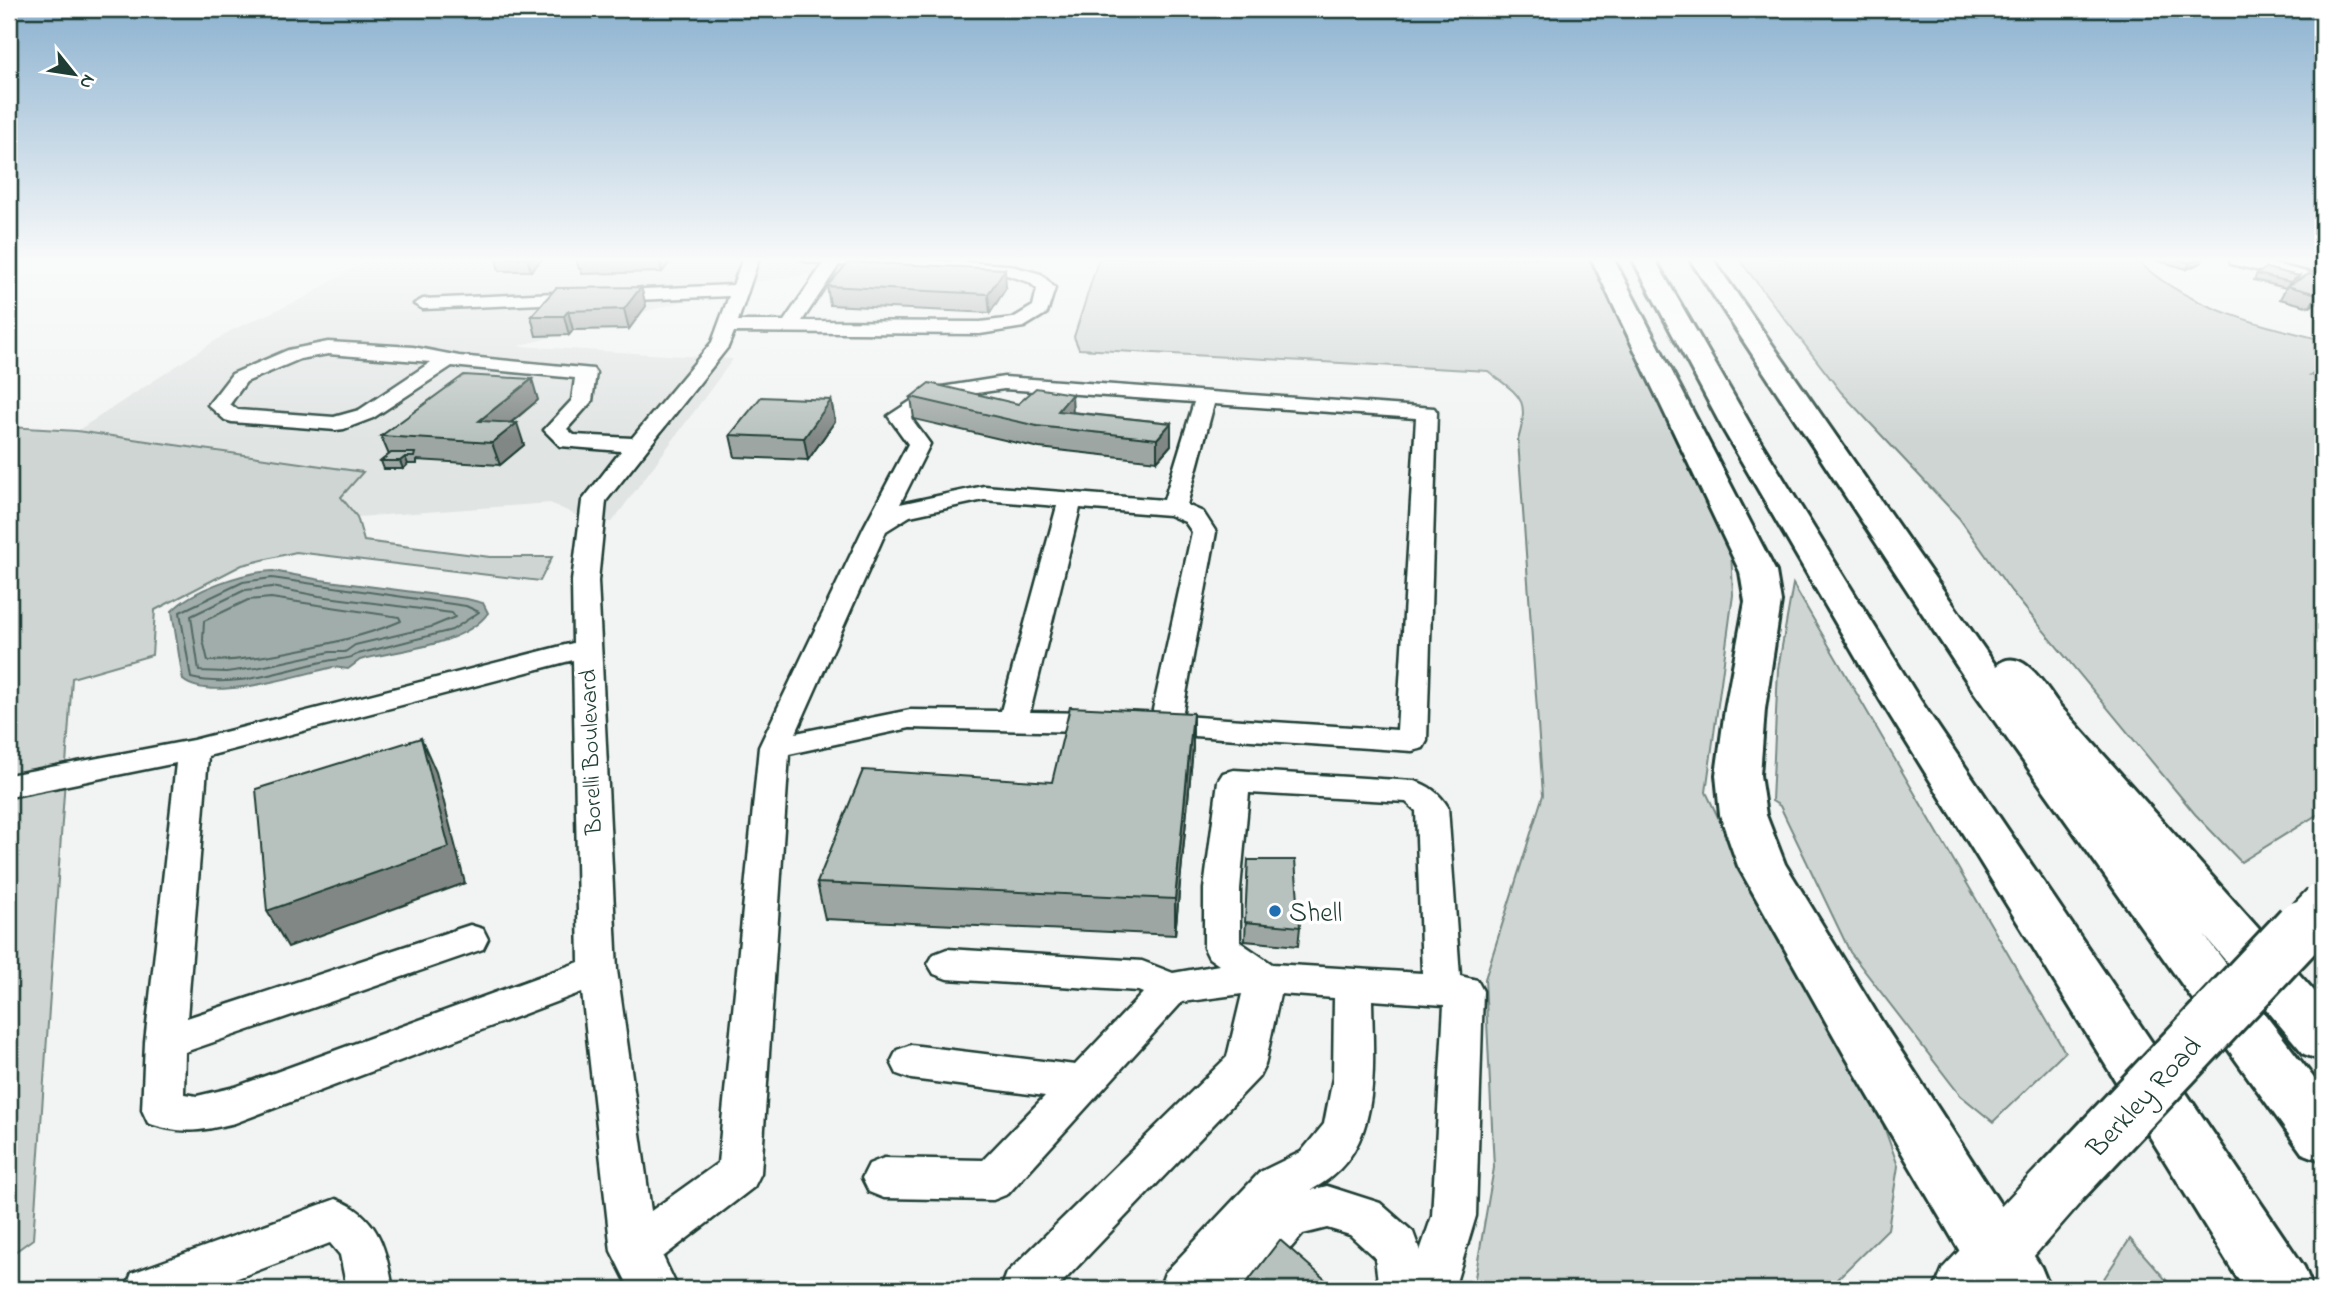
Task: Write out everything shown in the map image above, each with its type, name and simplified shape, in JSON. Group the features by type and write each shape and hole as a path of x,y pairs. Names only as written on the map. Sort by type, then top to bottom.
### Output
{"highway":[{"path":"1632,319 1758,572 1763,602 1745,709 1738,775 1743,816 1762,866 1863,1038 1993,1278"},
{"path":"1677,319 1739,431 1901,701 2281,1289"},
{"path":"1741,319 1988,683 2323,1135"},
{"path":"1759,319 1855,458 2045,715 2323,1038"}],"main road":[{"name":"Berkley Road","path":"1993,1278 2060,1184 2323,904"}],"street":[{"name":"Borelli Boulevard","path":"655,1289 634,1251 598,970 585,581 594,501 721,343 730,319"},
{"path":"790,325 794,319"},
{"path":"727,326 993,327 1018,323 1025,319"},
{"path":"448,360 366,414 336,424 232,415 218,405 239,378 295,354 328,348 413,353 448,360 586,373 582,401 555,430 568,441 638,445"},
{"path":"634,1251 739,1173 774,747 876,527 919,444 899,416 936,393 1004,383 1427,412 1412,741 1165,724 910,719 774,747"},
{"path":"1174,508 1206,397"},
{"path":"876,527 902,511 984,493 1174,508 1194,517 1204,532 1165,724"},
{"path":"1013,721 1070,500"},
{"path":"9,786 193,750 586,648"},
{"path":"193,750 165,1042 163,1110 197,1114 235,1105 598,970"},
{"path":"1264,978 1222,948 1222,889 1234,781 1414,792 1432,807 1453,990 1454,1216 1431,1289"},
{"path":"165,1042 470,939"},
{"path":"947,964 1142,976 1171,989 1225,979 1264,978 1453,990"},
{"path":"1024,1289 1245,1065 1264,978"},
{"path":"1182,1289 1276,1186 1316,1166 1344,1132 1353,1078 1353,984"},
{"path":"884,1178 993,1180 1171,989"},
{"path":"911,1062 1083,1083"},
{"path":"1225,1289 1289,1217 1327,1207 1364,1217 1397,1248 1402,1289"},
{"path":"149,1289 336,1220 352,1231 362,1249 370,1289"}],"shaded area":[{"path":"258,319 620,319 518,346 733,359 612,522 587,520 550,503 357,517 340,497 362,472 77,431 230,331"},
{"path":"1080,319 1626,319 1731,547 1733,595 1706,792 1774,934 1877,1107 1898,1166 1888,1229 1827,1289 1473,1289 1494,1168 1485,979 1543,795 1518,440 1523,415 1520,399 1515,392 1488,371 1079,349 1074,337"},
{"path":"1785,319 2244,319 2323,340 2323,367 2310,375 2323,379 2323,811 2241,862 2195,814 2011,591 1959,518 1841,392"},
{"path":"9,427 77,431 363,472 341,497 357,517 364,541 490,557 552,557 540,581 296,552 242,565 155,610 152,655 72,678 33,1239 9,1256"},
{"path":"1793,584 2065,1052 1993,1122 1960,1095 1850,952 1780,806 1772,801 1778,669"},
{"path":"2130,1239 2174,1289 2097,1289"}],"water":[{"path":"273,571 467,599 483,603 488,613 477,624 447,640 360,660 348,669 333,667 278,681 233,688 213,689 183,680 172,611 181,603 219,583"}],"building":[{"path":"464,375 532,379 479,421 517,423 492,443 381,436"},
{"path":"929,383 1018,404 1036,388 1072,394 1058,411 1171,423 1157,439 1037,426 911,397"},
{"path":"761,397 831,400 804,438 730,435"},
{"path":"391,453 415,453 414,457 405,457 400,461 381,461"},
{"path":"1070,707 1193,713 1175,899 817,883 863,770 1052,782"},
{"path":"421,738 449,847 267,911 256,789"},
{"path":"1248,860 1295,860 1300,927 1245,922"},
{"path":"1280,1240 1336,1289 1242,1289"}],"place":[{"name":"Shell","path":"1275,911"}]}
